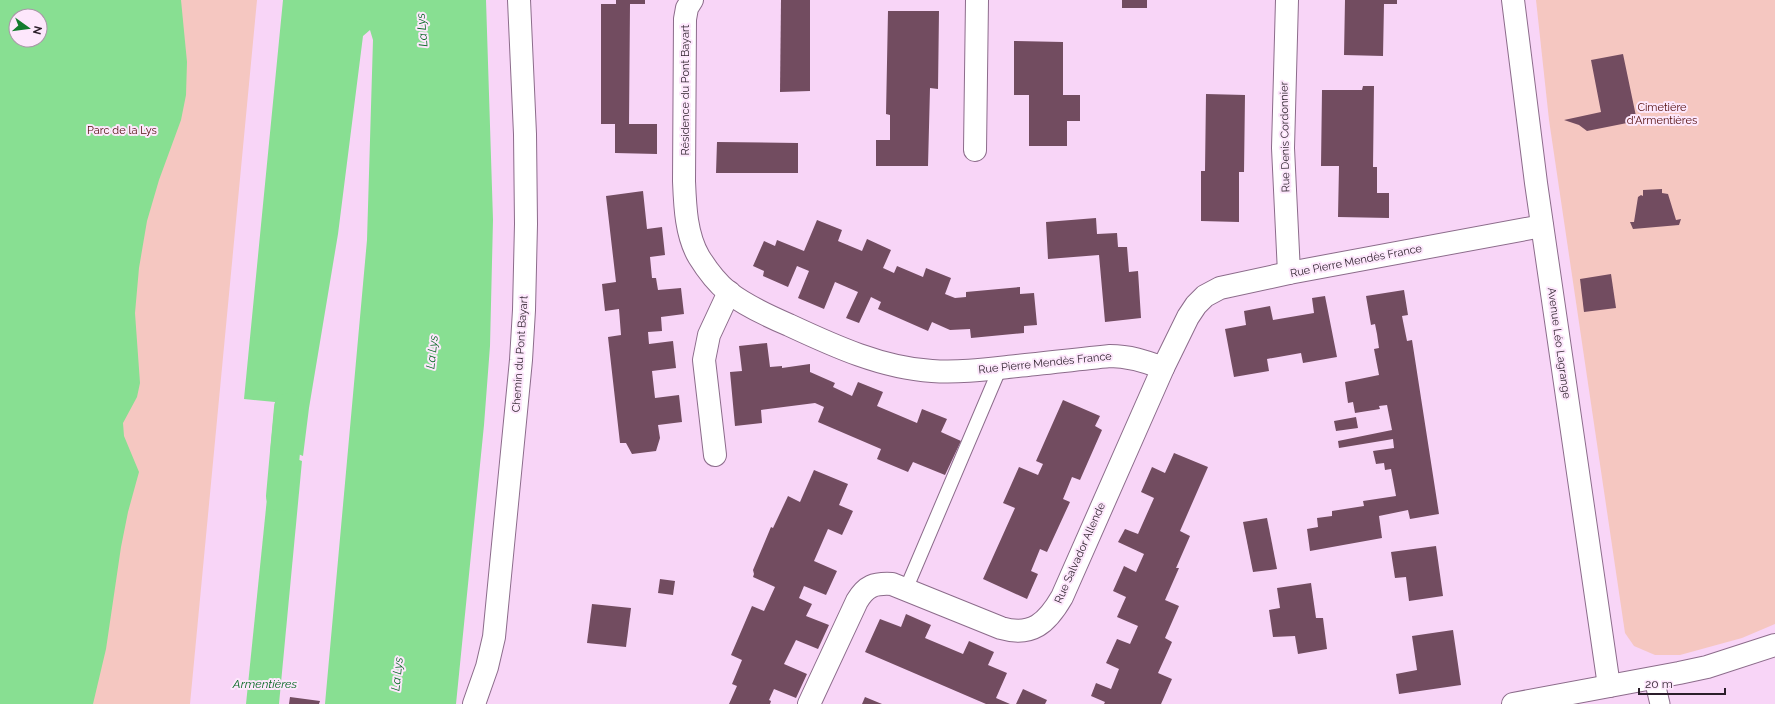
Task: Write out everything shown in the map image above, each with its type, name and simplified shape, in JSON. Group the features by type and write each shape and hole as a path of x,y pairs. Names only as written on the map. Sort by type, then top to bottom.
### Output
{"street":[{"name":"Chemin du Pont Bayart","path":"474,704 487,667 494,637 522,338 526,198 525,134 519,0"},
{"name":"Résidence du Pont Bayart","path":"684,181 685,19 687,8 692,0"},
{"path":"975,150 977,0"},
{"name":"Rue Denis Cordonnier","path":"1287,0 1283,148 1289,273"},
{"name":"Avenue Léo Lagrange","path":"1513,0 1542,226 1609,686"},
{"name":"Rue Pierre Mendès France","path":"684,181 685,203 692,241 698,256 716,281 729,292 747,305 772,317 832,344 878,362 915,370 932,371 1000,368 1110,356 1126,356 1141,359 1163,368 1188,317 1196,305 1205,296 1220,288 1289,273 1542,226"},
{"path":"715,455 704,360 709,335 729,292"},
{"name":"Rue Salvador Allende","path":"810,704 862,593 868,587 880,584 892,584 1001,628 1013,631 1022,632 1044,622 1062,597 1163,368"},
{"path":"1513,704 1654,679 1707,667 1775,645"},
{"path":"1654,679 1660,704"}],"lane":[{"path":"906,589 1000,368"}],"green space":[{"name":"Parc de la Lys","path":"0,0 257,0 190,704 0,704"},
{"name":"Cimetière d'Armentières","path":"1536,0 1775,0 1775,624 1742,638 1680,655 1655,655 1634,646 1625,633 1549,120"}],"water":[{"name":"Parc de la Lys","path":"0,0 181,0 187,62 186,95 181,120 159,180 147,221 139,268 135,313 140,383 137,397 123,423 124,436 139,472 128,512 121,547 106,649 93,704 0,704"},
{"name":"La Lys","path":"283,0 486,0 493,220 490,346 484,425 456,704 325,704 367,240 373,40 370,30 363,36 338,234 309,408 303,456 286,449 270,453 275,402 244,399"},
{"name":"Armentières","path":"285,455 302,461 279,704 246,704 271,459"}],"building":[{"path":"616,0 645,0 645,4 630,4 629,124 657,124 657,154 615,153 615,124 601,124 601,4 616,4"},
{"path":"781,0 810,0 810,91 780,92"},
{"path":"1122,0 1147,0 1147,8 1122,8"},
{"path":"1345,0 1397,0 1397,4 1384,4 1383,56 1344,55"},
{"path":"888,11 939,11 938,89 930,88 928,166 876,166 876,140 890,140 890,115 886,114"},
{"path":"1014,41 1063,42 1063,95 1080,95 1080,121 1067,121 1067,146 1029,146 1029,95 1014,95"},
{"path":"1623,54 1637,121 1587,131 1579,125 1564,120 1601,112 1591,60"},
{"path":"1363,86 1374,86 1373,167 1377,167 1377,193 1389,193 1389,218 1338,217 1339,166 1321,166 1322,90 1362,90"},
{"path":"1206,94 1245,95 1244,172 1239,172 1239,222 1201,221 1201,171 1205,171"},
{"path":"717,142 798,143 798,173 716,173"},
{"path":"1662,189 1662,193 1668,194 1676,220 1681,219 1679,225 1633,229 1630,222 1634,222 1638,197 1641,195 1643,196 1643,190"},
{"path":"643,191 647,229 662,227 665,255 650,257 652,278 656,278 658,290 681,288 684,314 661,317 662,331 648,332 649,344 673,341 676,368 652,371 655,398 679,395 682,422 658,425 660,438 656,451 632,454 626,443 620,443 608,337 621,335 619,309 605,311 602,284 616,282 606,196"},
{"path":"1096,218 1097,234 1117,233 1118,247 1127,247 1129,272 1138,271 1141,318 1105,322 1099,255 1048,259 1046,222"},
{"path":"817,220 842,230 838,241 862,251 867,239 891,250 883,268 894,273 897,266 923,277 926,268 951,278 945,294 955,298 966,297 966,292 1020,287 1020,294 1034,293 1037,325 1024,326 1024,333 971,338 970,329 950,330 932,322 928,331 878,309 881,302 871,297 859,323 846,318 858,292 835,282 824,309 798,298 809,271 797,266 788,287 763,276 764,271 753,266 764,241 775,246 777,240 804,251"},
{"path":"1611,274 1616,308 1584,312 1580,279"},
{"path":"1404,290 1408,315 1402,316 1407,341 1412,340 1439,514 1410,519 1408,510 1379,516 1382,538 1310,551 1307,529 1318,527 1317,518 1332,516 1332,511 1364,506 1363,501 1396,496 1391,469 1385,470 1384,463 1376,464 1373,451 1394,448 1393,439 1339,448 1338,441 1392,430 1387,405 1379,406 1380,409 1355,413 1353,402 1348,403 1345,382 1379,375 1374,349 1379,348 1377,334 1375,324 1371,325 1366,296"},
{"path":"1325,296 1337,357 1303,363 1301,353 1267,359 1269,371 1234,377 1225,329 1246,325 1244,311 1270,306 1273,320 1314,313 1312,298"},
{"path":"767,343 770,367 782,366 782,368 810,364 810,372 835,383 833,387 852,396 858,382 883,392 877,406 917,423 922,409 947,419 941,432 961,441 945,475 913,462 908,472 877,459 881,449 818,422 824,407 815,403 761,410 762,423 735,426 730,372 742,371 739,346"},
{"path":"1063,400 1100,416 1095,426 1102,430 1080,480 1072,477 1063,499 1070,502 1047,552 1040,549 1031,571 1038,574 1027,599 983,579 1015,508 1003,503 1019,467 1038,475 1043,464 1036,461"},
{"path":"1356,417 1358,428 1336,431 1334,421"},
{"path":"1174,453 1208,467 1180,531 1190,536 1176,568 1179,568 1165,600 1179,606 1165,638 1172,642 1158,673 1172,679 1161,704 1104,704 1105,702 1091,696 1096,683 1111,689 1119,669 1106,663 1117,639 1130,644 1138,626 1117,617 1126,597 1113,591 1124,566 1136,572 1144,554 1118,542 1125,529 1138,534 1154,498 1141,492 1152,467 1165,473"},
{"path":"814,470 848,484 839,505 853,511 842,535 828,529 814,561 837,571 826,595 804,586 799,598 812,604 806,616 829,625 818,649 796,640 784,664 807,674 796,698 774,689 769,700 771,701 770,704 729,704 737,686 732,684 742,660 731,655 752,606 764,611 775,587 753,577 753,570 771,527 773,528 788,496 800,502"},
{"path":"1267,518 1277,569 1253,572 1243,522"},
{"path":"1436,546 1443,596 1409,601 1406,577 1395,578 1391,552"},
{"path":"660,579 675,581 673,595 658,593"},
{"path":"1311,583 1316,618 1323,618 1327,649 1298,654 1295,636 1273,637 1269,610 1280,608 1277,588"},
{"path":"592,604 631,608 626,647 587,643"},
{"path":"906,614 931,625 925,638 963,654 969,641 994,652 988,665 1007,673 996,698 1010,704 986,704 865,652 880,619 901,627"},
{"path":"1453,630 1461,685 1399,694 1396,674 1417,670 1412,636"},
{"path":"1023,689 1047,700 1045,704 1016,704"},
{"path":"290,697 320,701 319,704 289,704"},
{"path":"865,697 882,704 862,704"}],"waterway":[{"path":"281,496 289,408"}]}
